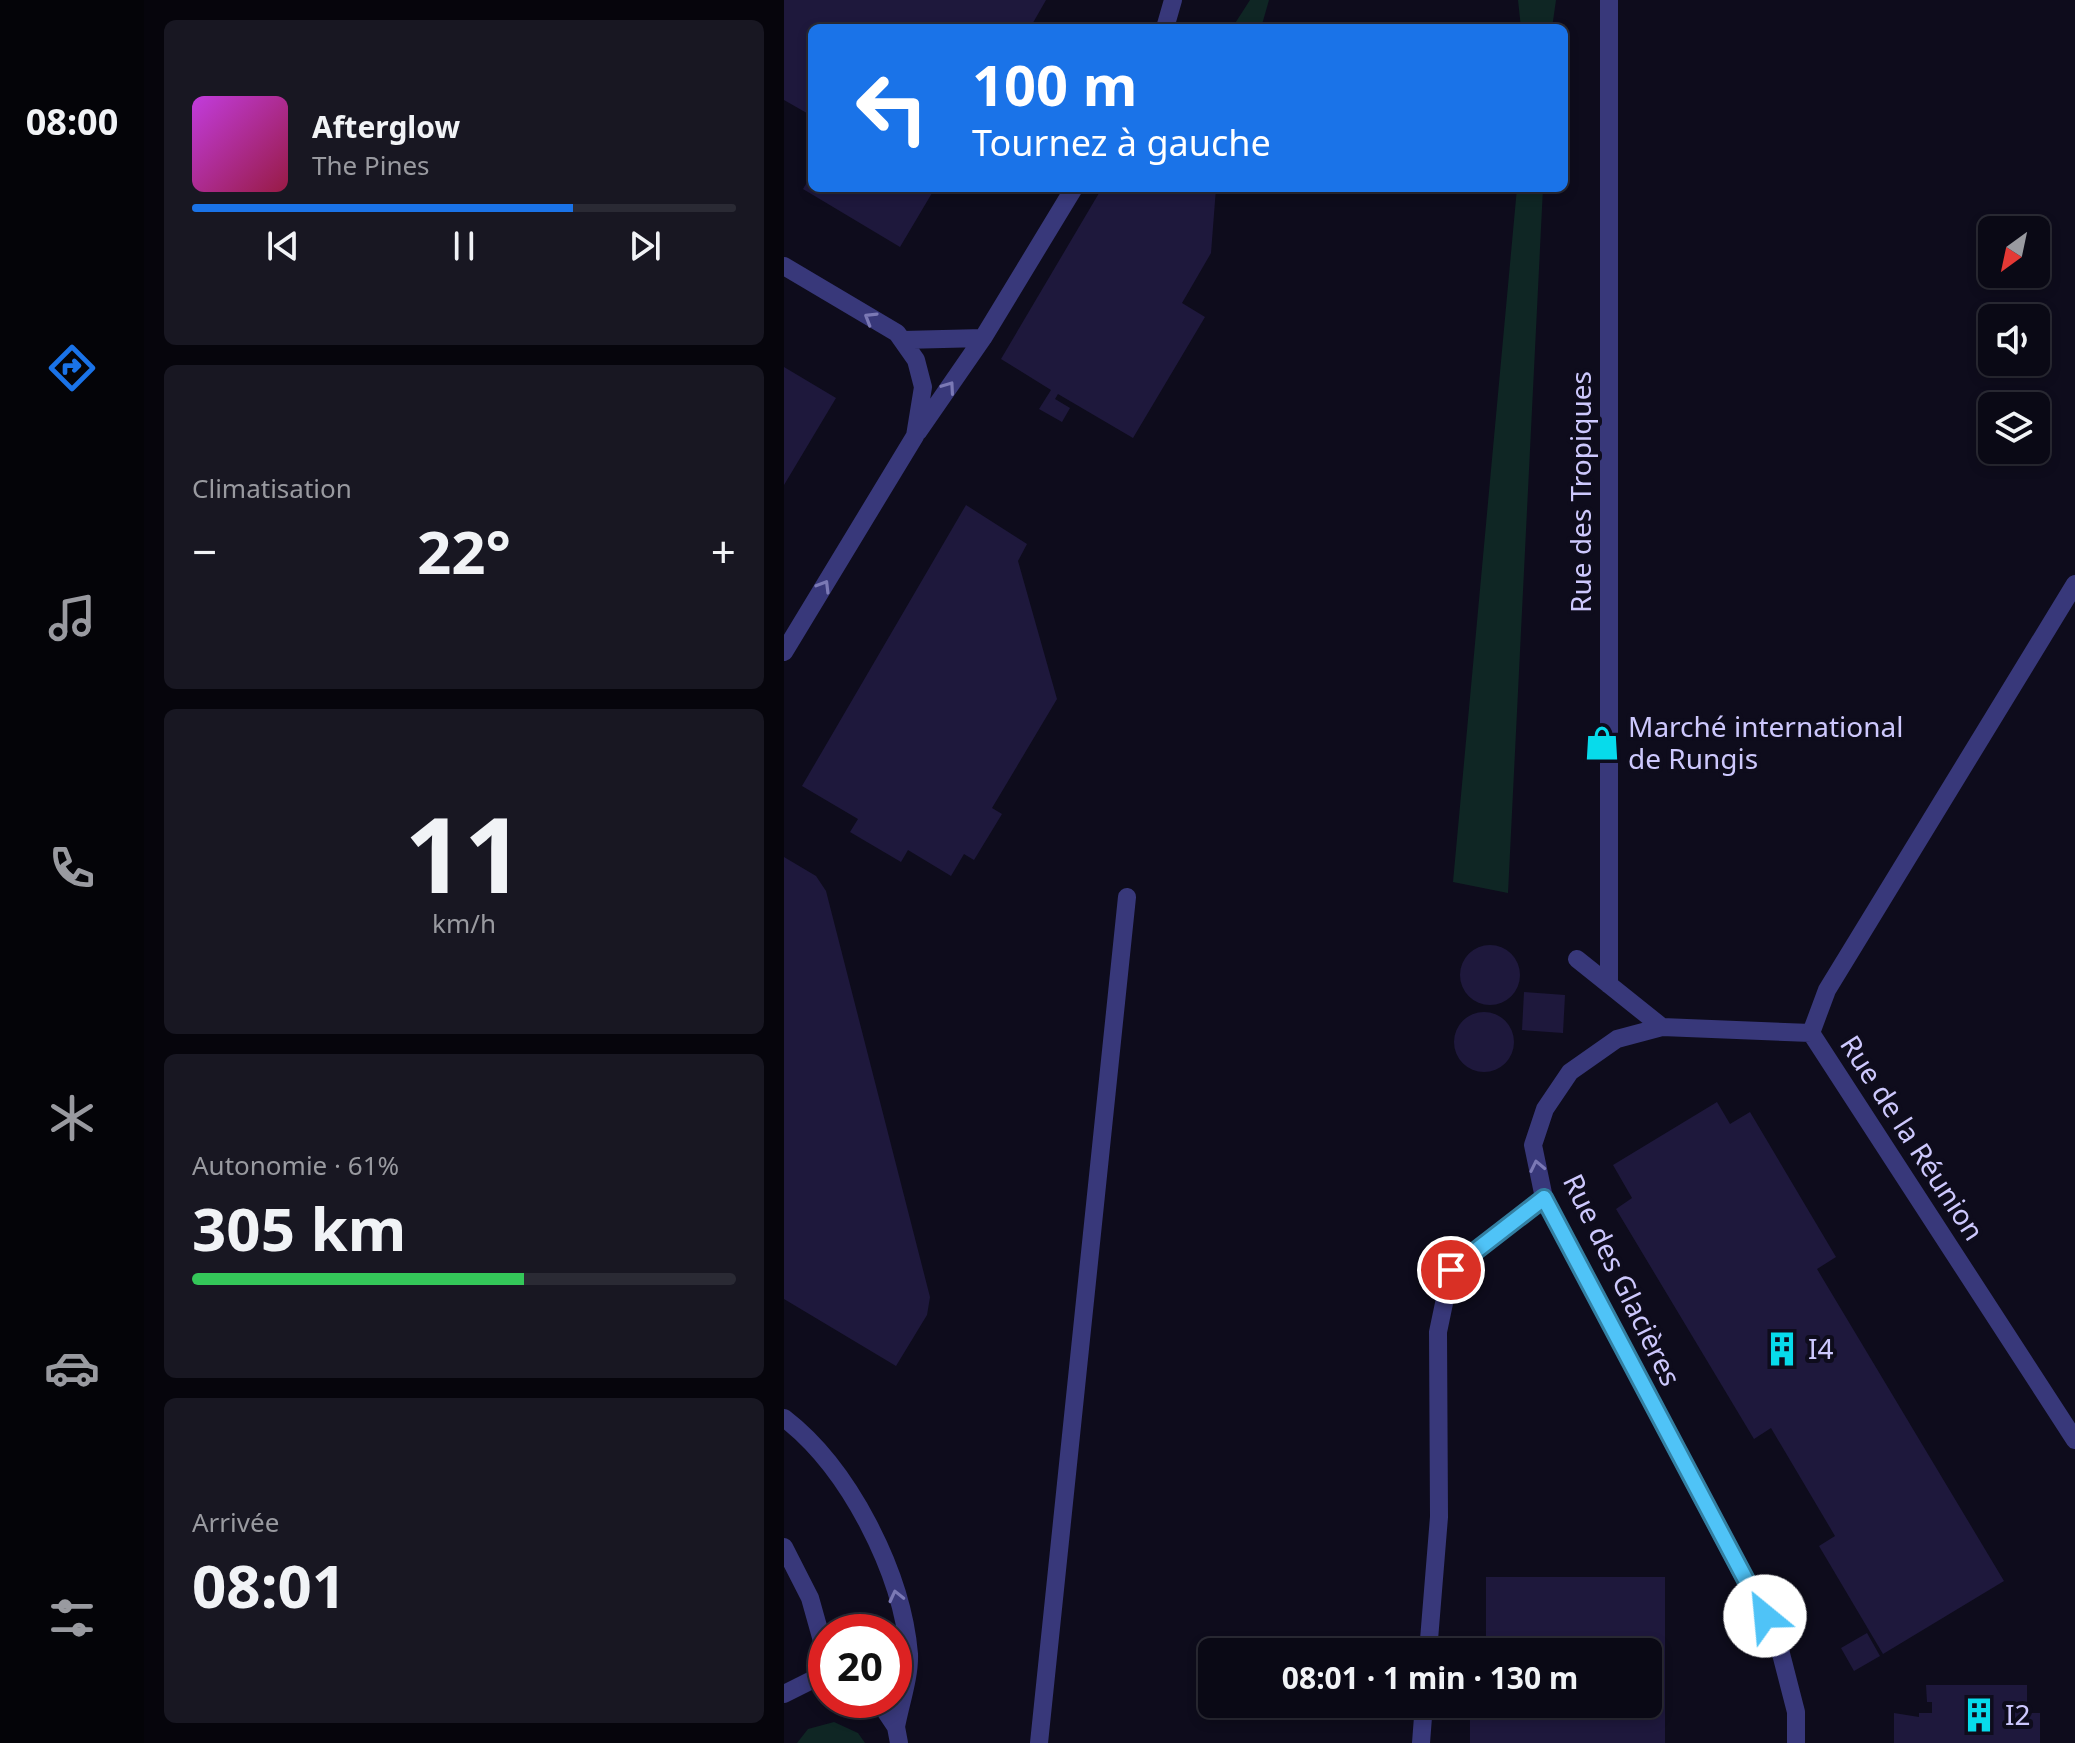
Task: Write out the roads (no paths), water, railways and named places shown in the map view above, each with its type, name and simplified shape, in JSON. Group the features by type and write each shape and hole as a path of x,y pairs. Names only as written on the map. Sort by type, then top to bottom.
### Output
{"lane":[{"path":"1166,24 1173,0"},
{"name":"Rue des Tropiques","path":"1609,0 1609,985"},
{"path":"784,652 915,436 983,338 1072,192"},
{"path":"784,266 903,340 916,360 923,387 915,436"},
{"path":"903,340 983,338"},
{"name":"Rue de la Réunion","path":"2075,584 1827,990 1811,1033 2075,1440"},
{"path":"1039,1743 1127,897"},
{"path":"1577,959 1662,1027"},
{"name":"Rue des Glacières","path":"1796,1743 1796,1712 1778,1642 1544,1198 1533,1145 1545,1109 1570,1072 1617,1039 1662,1027 1811,1033"},
{"path":"1429,1638 1439,1517 1438,1332 1451,1270 1544,1198"},
{"path":"784,1418 804,1433 857,1502 892,1579 909,1655 898,1735"},
{"path":"784,1547 810,1598 814,1614"},
{"path":"784,1694 808,1682"},
{"path":"1421,1743 1423,1718"}],"place":[{"name":"Marché international de Rungis","path":"1602,743"},
{"name":"I4","path":"1782,1349"},
{"name":"I2","path":"1979,1715"}]}
